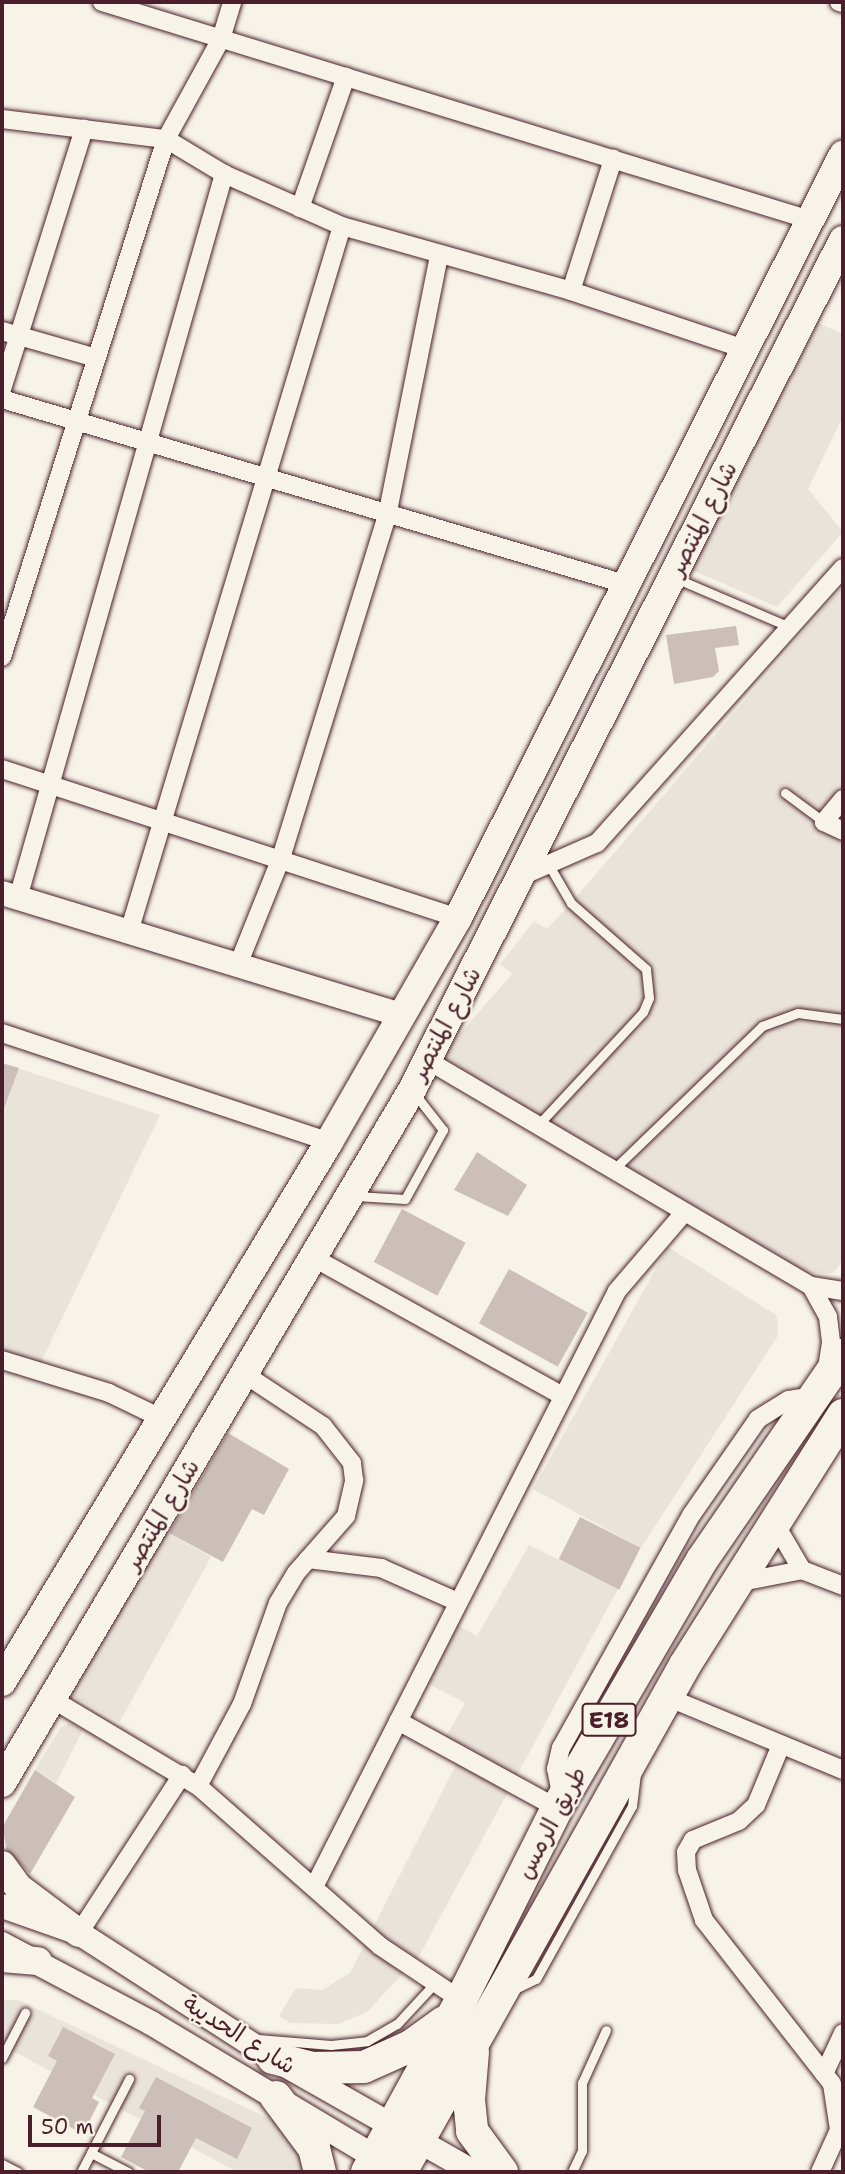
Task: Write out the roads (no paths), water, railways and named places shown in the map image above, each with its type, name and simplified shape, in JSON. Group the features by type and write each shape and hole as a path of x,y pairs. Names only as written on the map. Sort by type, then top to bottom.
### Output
{"highway":[{"name":"طريق الرمس","path":"405,2133 456,2009 560,1804 702,1560 843,1355"},
{"name":"طريق الرمس","path":"405,2133 474,2042 667,1697 735,1583 843,1415"},
{"path":"273,2058 313,2068 364,2067 411,2046 456,2009"},
{"path":"474,2042 470,2124 479,2147 502,2172"},
{"path":"276,2097 302,2129 320,2172"},
{"name":"E18","path":"389,2169 405,2133"}],"main road":[{"name":"شارع المنتصر","path":"2,1682 329,1142 458,918 843,155"},
{"name":"شارع المنتصر","path":"2,1801 6,1775 246,1375 537,871 673,578 843,240"},
{"path":"10,895 402,1015"},
{"path":"2,1865 19,1888 79,1933"},
{"name":"شارع الحديبة","path":"2,1906 79,1933 273,2058 474,2172"},
{"name":"شارع الحديبة","path":"2,1944 38,1961 276,2097 389,2169"},
{"path":"2,1958 38,1961"}],"street":[{"path":"102,2 810,220"},
{"path":"2,657 166,139 221,39 232,2"},
{"path":"300,208 346,77"},
{"path":"2,119 166,139 224,174 342,226 571,290 744,349"},
{"path":"2,389 9,333 84,129"},
{"path":"571,290 613,159"},
{"path":"10,895 50,785 224,174"},
{"path":"129,932 342,226"},
{"path":"238,965 281,858 387,516 439,255"},
{"path":"9,333 96,358"},
{"path":"2,399 149,439 387,516 625,584"},
{"path":"537,871 597,843 843,568"},
{"path":"2,769 458,918"},
{"path":"843,799 824,822 843,831"},
{"path":"2,1033 329,1142"},
{"path":"428,1060 683,1214 811,1286 843,1292"},
{"path":"315,1885 617,1291 683,1214"},
{"path":"314,1258 564,1395"},
{"path":"811,1286 828,1317 831,1343 820,1389"},
{"path":"2,1360 109,1393 161,1418"},
{"path":"198,1786 242,1704 278,1603 308,1559 346,1516 354,1480 352,1463 323,1426 246,1375"},
{"path":"774,1521 802,1570"},
{"path":"308,1559 381,1568 458,1602"},
{"path":"735,1583 802,1570 843,1586"},
{"path":"667,1697 843,1770"},
{"path":"52,1699 198,1786 315,1885 380,1946 435,1983 456,2009"},
{"path":"397,1721 560,1804"},
{"path":"781,1745 756,1805 739,1821 693,1840 686,1852 687,1870 704,1920 824,2074 836,2095 839,2130 820,2172"},
{"path":"79,1933 181,1775"},
{"path":"824,2074 843,2033"}],"lane":[{"path":"673,578 790,627"},
{"path":"785,793 824,822"},
{"path":"537,871 646,969 649,998 643,1012 537,1126"},
{"path":"612,1171 762,1026 798,1013 843,1018"},
{"path":"351,1196 405,1199 443,1130 412,1090"},
{"path":"240,2037 331,2045 367,2041 397,2024 435,1983"},
{"path":"2,2057 25,2013"},
{"path":"572,2172 584,2136 582,2083 606,2030"},
{"path":"81,2172 129,2079"},
{"path":"91,2153 128,2172"},
{"path":"2,2164 18,2172"}]}
